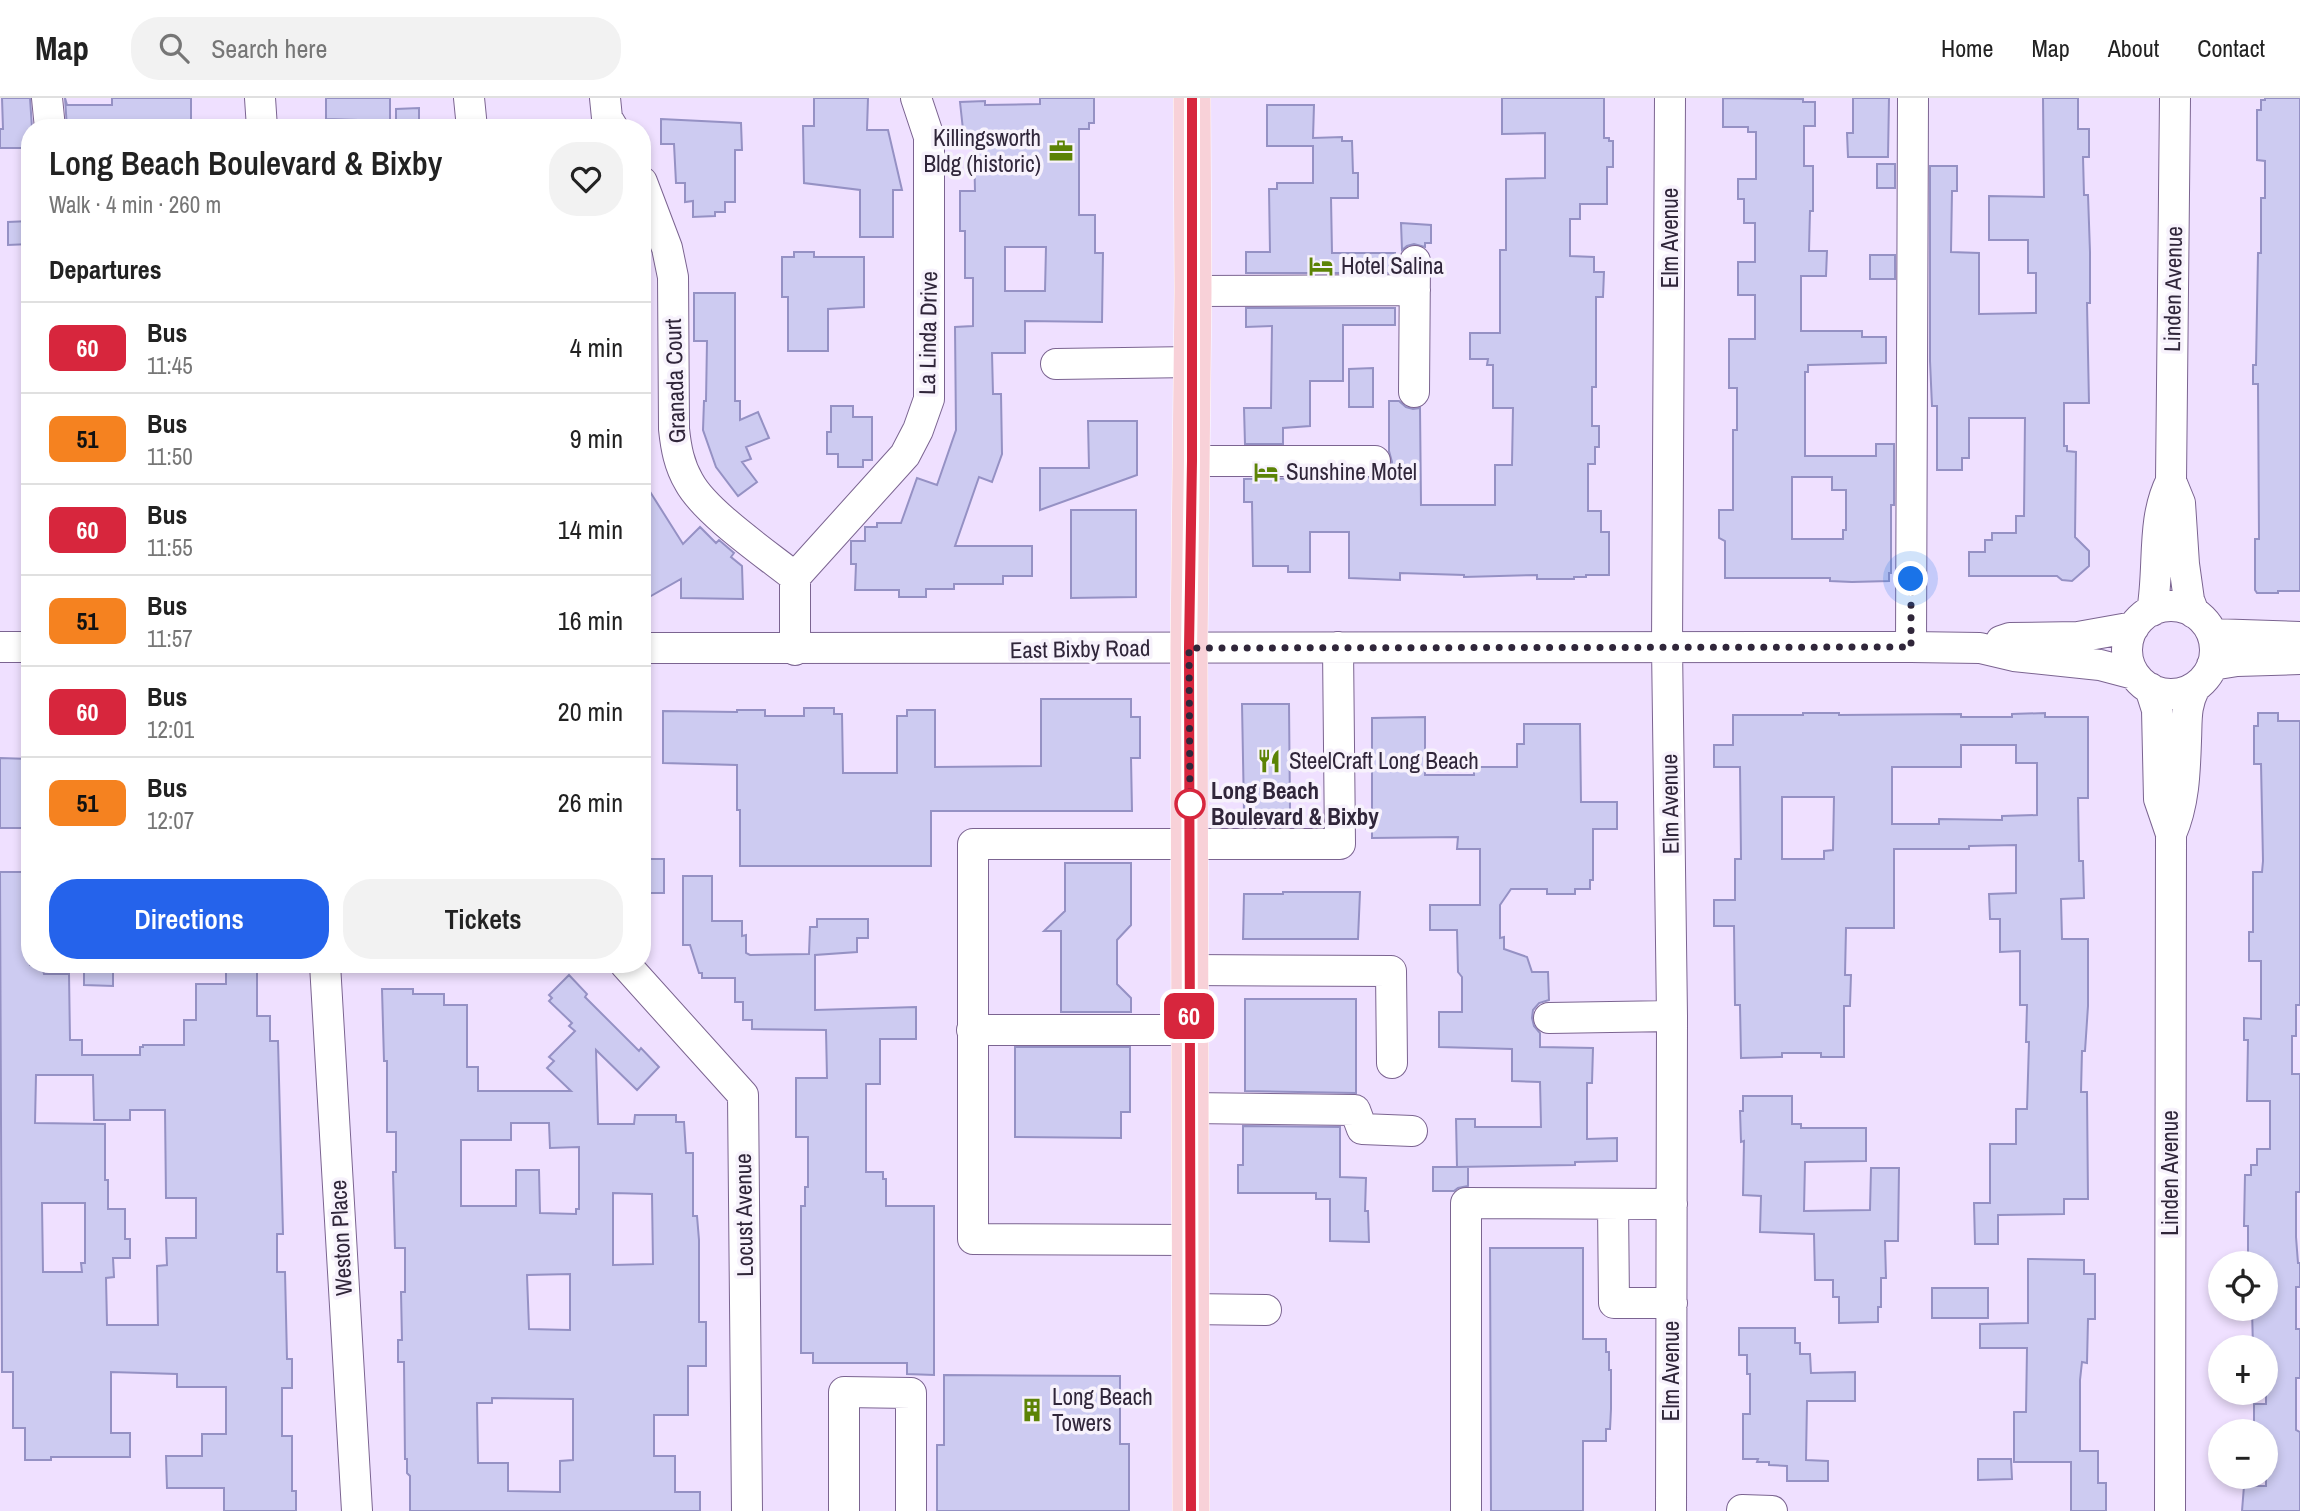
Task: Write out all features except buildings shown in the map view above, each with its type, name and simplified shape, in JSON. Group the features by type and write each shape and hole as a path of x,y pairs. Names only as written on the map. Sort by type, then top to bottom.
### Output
{"main road":[{"path":"1191,1511 1189,648 1192,98"}],"street":[{"path":"47,98 49,119"},
{"path":"260,98 261,119"},
{"path":"469,98 471,119"},
{"path":"605,98 608,119"},
{"name":"La Linda Drive","path":"795,577 905,456 929,399 929,136 916,98"},
{"name":"Elm Avenue","path":"1670,98 1667,646 1672,1016 1671,1511"},
{"path":"1911,647 1913,98"},
{"name":"Linden Avenue","path":"2171,481 2175,98"},
{"name":"Granada Court","path":"651,206 667,248 673,276 673,418 677,454 689,482 704,502 795,577"},
{"path":"1414,392 1415,261"},
{"path":"1192,291 1415,290"},
{"path":"1056,364 1192,362"},
{"path":"1192,461 1375,461"},
{"path":"2171,481 2162,499 2156,589 2127,647 2128,661 2157,710 2159,799 2171,834"},
{"path":"2171,481 2180,503 2189,600 2203,623 2215,652 2187,704 2184,783 2178,818 2171,834"},
{"path":"795,577 795,650"},
{"path":"2143,619 2168,607 2181,608 2203,623 2300,637"},
{"name":"East Bixby Road","path":"1980,648 2010,638 2078,637 2143,619"},
{"path":"0,647 21,647"},
{"path":"1189,1240 973,1239 973,844 1340,844 1338,647"},
{"name":"East Bixby Road","path":"651,648 1980,648 2014,656 2100,665 2142,681"},
{"path":"2142,681 2155,691 2183,692 2204,676 2237,661 2300,659"},
{"name":"Linden Avenue","path":"2170,1511 2171,834"},
{"path":"1189,970 1391,971 1392,1063"},
{"name":"Weston Place","path":"326,973 357,1511"},
{"name":"Locust Avenue","path":"633,973 743,1095 747,1511"},
{"path":"1549,1018 1672,1016"},
{"path":"972,1030 1189,1030"},
{"path":"1190,1108 1355,1110 1362,1129 1412,1131"},
{"path":"1466,1511 1466,1203 1672,1204"},
{"path":"1613,1204 1615,1303 1672,1303"},
{"path":"1189,1310 1266,1310"},
{"path":"844,1511 844,1392 911,1393 911,1511"},
{"path":"1742,1510 1772,1511"}],"bus line":[{"name":"60","path":"1191,1511 1189,648 1192,98"}],"place":[{"name":"Killingsworth Bldg (historic)","path":"1061,151"},
{"name":"Hotel Salina","path":"1321,266"},
{"name":"Sunshine Motel","path":"1266,472"},
{"name":"SteelCraft Long Beach","path":"1269,761"},
{"name":"Long Beach Boulevard & Bixby","path":"1190,804"},
{"name":"Long Beach Towers","path":"1032,1410"}],"route":[{"path":"1190,804 1189,648 1911,647 1911,579"}]}
